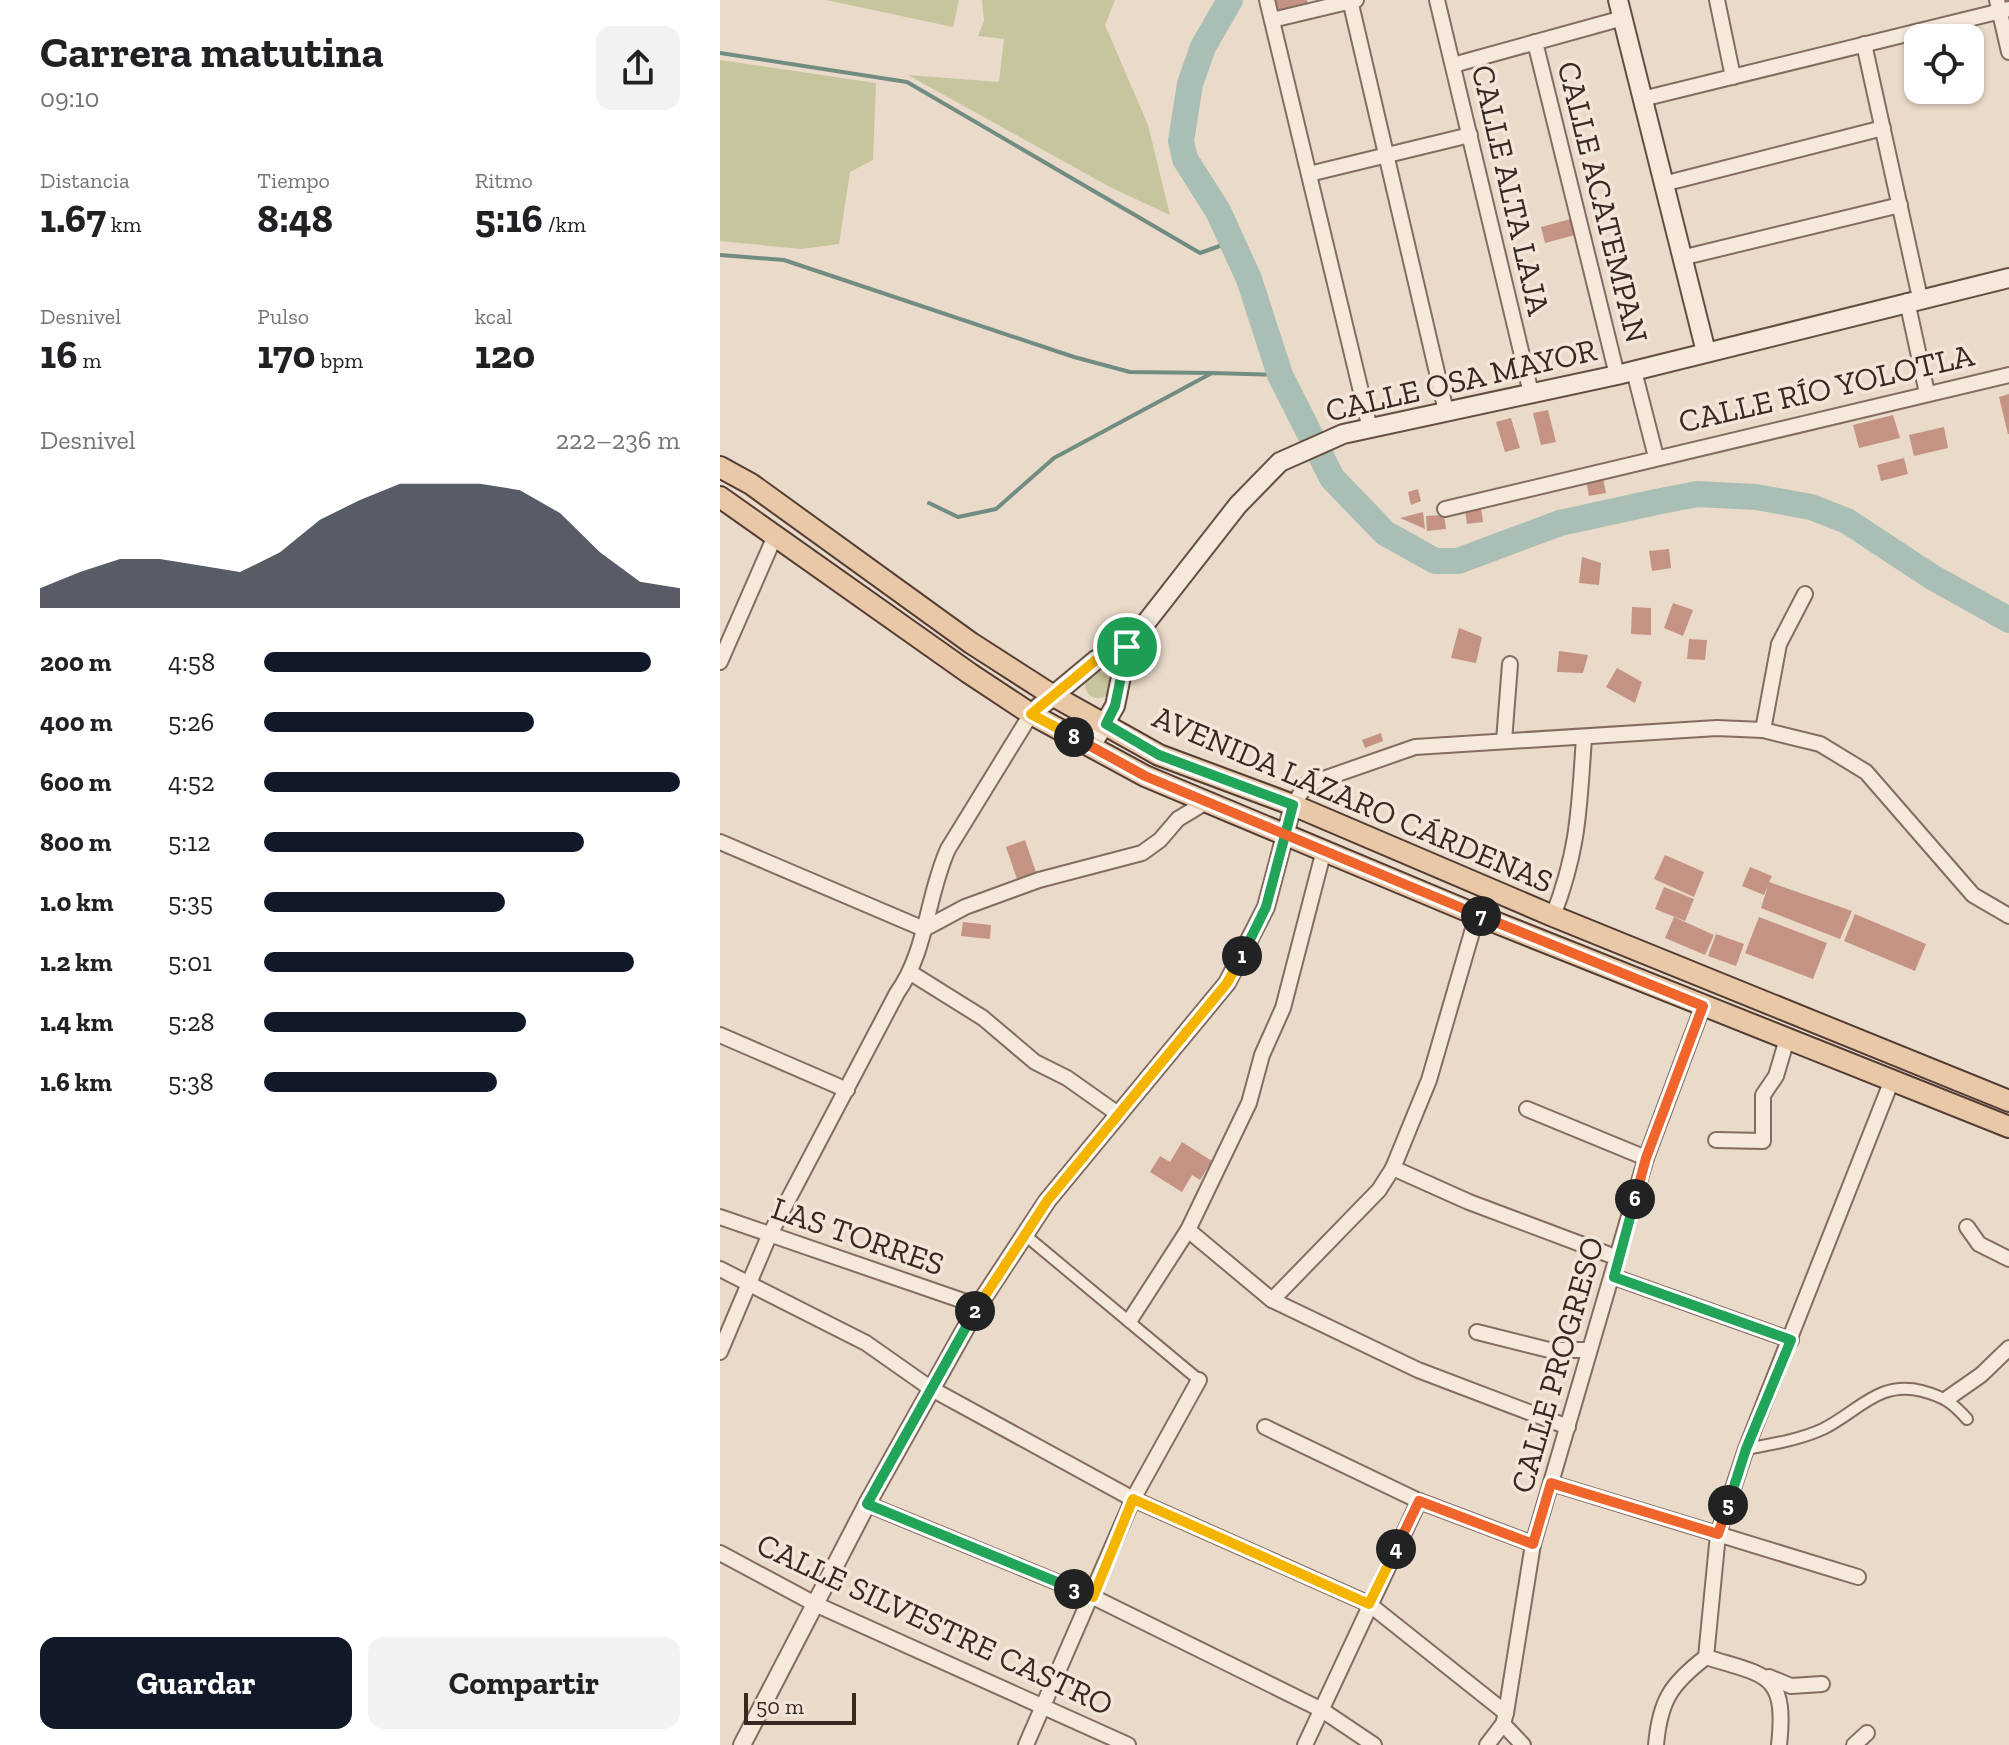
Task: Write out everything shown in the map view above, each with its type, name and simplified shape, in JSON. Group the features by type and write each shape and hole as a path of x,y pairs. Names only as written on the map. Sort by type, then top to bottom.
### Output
{"main road":[{"path":"1620,9 1706,352"},
{"name":"CALLE OSA MAYOR","path":"1091,746 1115,706 1127,647 1238,505 1280,462 1343,434 1626,373 1914,299 2009,278"},
{"name":"AVENIDA LÁZARO CÁRDENAS","path":"720,467 751,484 971,643 1052,695 1159,755 1293,805 1553,916 2009,1101"},
{"name":"AVENIDA LÁZARO CÁRDENAS","path":"720,497 1031,714 1145,776 1477,915 2009,1127"},
{"name":"CALLE OSA MAYOR","path":"1031,714 1096,660 1127,647"}],"street":[{"path":"1267,0 1370,429"},
{"name":"CALLE ALTA LAJA","path":"1437,0 1531,393"},
{"path":"1717,0 1733,77"},
{"path":"1272,20 1352,1 1446,411"},
{"path":"1642,99 2002,6 2009,52"},
{"path":"1453,65 1535,42 1620,9"},
{"name":"CALLE ACATEMPAN","path":"1535,42 1626,373 1656,457"},
{"path":"1864,44 1900,205 1927,393"},
{"path":"1663,184 1883,128"},
{"path":"1309,174 1470,135"},
{"path":"1681,258 1900,205"},
{"name":"CALLE RÍO YOLOTLA","path":"1445,509 2009,375"},
{"path":"720,662 775,536"},
{"path":"1763,730 1779,644 1805,594"},
{"path":"1504,741 1510,664"},
{"path":"720,1352 769,1236 911,973 939,868 948,849 1031,714"},
{"path":"742,1745 867,1504 978,1306 1047,1201 1227,983 1266,907 1293,805 1306,785 1415,747 1717,728 1763,730 1820,744 1866,772 1973,895 2009,916"},
{"path":"1553,916 1570,873 1579,831 1584,738"},
{"path":"924,929 965,907 1039,880 1142,853 1160,840 1178,819 1206,802"},
{"path":"720,842 924,929"},
{"path":"1130,1320 1188,1230 1249,1103 1262,1055 1283,1008 1324,850"},
{"path":"1272,1300 1379,1190 1393,1168 1429,1080 1477,915"},
{"path":"911,973 983,1018 1035,1062 1067,1078 1118,1114"},
{"name":"CALLE PROGRESO","path":"1487,1745 1505,1718 1533,1544 1588,1350 1614,1277 1646,1158 1703,1006"},
{"path":"720,1035 847,1090"},
{"path":"1716,1140 1763,1141 1763,1095 1776,1076 1787,1039"},
{"path":"1656,1745 1665,1698 1681,1676 1706,1657 1718,1534 1746,1449 1892,1080"},
{"path":"1527,1109 1646,1158"},
{"path":"1393,1168 1457,1198 1618,1258"},
{"name":"LAS TORRES","path":"720,1217 978,1306"},
{"path":"1967,1227 1979,1244 2009,1259"},
{"path":"1188,1230 1272,1300 1418,1370 1568,1427"},
{"path":"1025,1235 1199,1380 1133,1499 1093,1597 1026,1745"},
{"path":"720,1269 866,1343 930,1388 1133,1499 1369,1604 1505,1718 1523,1745"},
{"path":"1614,1277 1791,1340"},
{"path":"1477,1332 1549,1350 1588,1350"},
{"path":"1948,1398 1981,1375 2009,1348"},
{"path":"1746,1449 1790,1441 1822,1429 1883,1390 1898,1387 1948,1398 1967,1419"},
{"path":"1265,1427 1419,1501 1533,1544"},
{"path":"1551,1483 1858,1577"},
{"path":"1305,1745 1419,1501"},
{"path":"867,1504 1093,1597 1322,1710 1374,1745"},
{"name":"CALLE SILVESTRE CASTRO","path":"720,1553 815,1604 1128,1745"},
{"path":"1706,1657 1791,1686 1822,1684"},
{"path":"1765,1675 1778,1692 1779,1745"},
{"path":"1854,1745 1867,1733"}],"shaded area":[{"path":"826,0 959,0 953,27"},
{"path":"982,0 1115,0 1105,25 1148,125 1170,215 1110,187 908,75 999,82 1004,39 978,36 984,21"},
{"path":"720,60 876,83 873,160 850,172 839,244 801,249 720,241"},
{"path":"1098,672 1107,676 1111,685 1107,694 1098,698 1089,694 1085,685 1089,676"}],"building":[{"path":"1273,0 1307,0 1308,4 1276,13"},
{"path":"1571,219 1575,235 1545,243 1541,227"},
{"path":"2009,394 2009,434 2008,434 1999,397"},
{"path":"1548,410 1556,442 1541,445 1533,413"},
{"path":"1893,415 1900,438 1859,448 1853,425"},
{"path":"1511,418 1520,448 1505,452 1496,422"},
{"path":"1944,427 1948,448 1914,456 1909,435"},
{"path":"1904,458 1908,474 1881,481 1877,465"},
{"path":"1603,478 1606,493 1589,496 1586,481"},
{"path":"1418,489 1421,501 1411,505 1408,492"},
{"path":"1481,508 1483,522 1467,524 1465,510"},
{"path":"1423,512 1425,529 1400,518"},
{"path":"1444,515 1446,529 1427,531 1426,516"},
{"path":"1669,549 1671,568 1652,571 1649,551"},
{"path":"1582,557 1601,563 1599,585 1579,583"},
{"path":"1673,603 1693,610 1683,636 1664,628"},
{"path":"1632,607 1651,608 1651,635 1631,634"},
{"path":"1459,628 1482,637 1476,663 1451,658"},
{"path":"1689,639 1707,640 1705,660 1687,659"},
{"path":"1559,651 1588,655 1583,673 1557,672"},
{"path":"1617,668 1642,682 1635,703 1606,687"},
{"path":"1381,733 1383,741 1365,748 1362,740"},
{"path":"1025,840 1038,878 1019,885 1006,847"},
{"path":"1665,855 1704,872 1694,897 1654,879"},
{"path":"1750,867 1772,876 1769,882 1852,911 1840,939 1761,908 1768,886 1764,895 1742,886"},
{"path":"1664,887 1694,899 1685,921 1655,909"},
{"path":"1855,914 1926,944 1915,971 1844,941"},
{"path":"1674,917 1714,935 1705,955 1665,938"},
{"path":"1759,917 1827,943 1813,979 1745,953"},
{"path":"963,922 991,925 990,939 961,936"},
{"path":"1716,934 1744,944 1736,966 1708,956"},
{"path":"1182,1142 1212,1161 1200,1180 1192,1175 1182,1192 1150,1172 1160,1156 1170,1162"}],"waterway":[{"path":"1230,0 1203,47 1190,84 1181,141 1185,159 1218,211 1249,279 1280,375 1332,478 1385,533 1435,561 1458,561 1560,523 1656,502 1697,494 1756,497 1811,507 1847,521 1932,577 2009,620"},
{"path":"720,53 907,82 1200,253 1231,242"},
{"path":"720,255 784,260 1074,357 1130,372 1212,373"},
{"path":"929,503 958,517 996,509 1054,458 1212,373 1280,375"}],"route":[{"path":"1127,647 1096,660 1069,679 1031,714 1145,776 1287,834 1477,915 1703,1006 1646,1158 1614,1277 1791,1340 1746,1449 1718,1534 1551,1483 1533,1544 1419,1501 1369,1604 1133,1499 1093,1597 867,1504 978,1306 1047,1201 1227,983 1266,907 1287,834 1293,805 1159,755 1106,724 1115,706 1127,647"}]}
